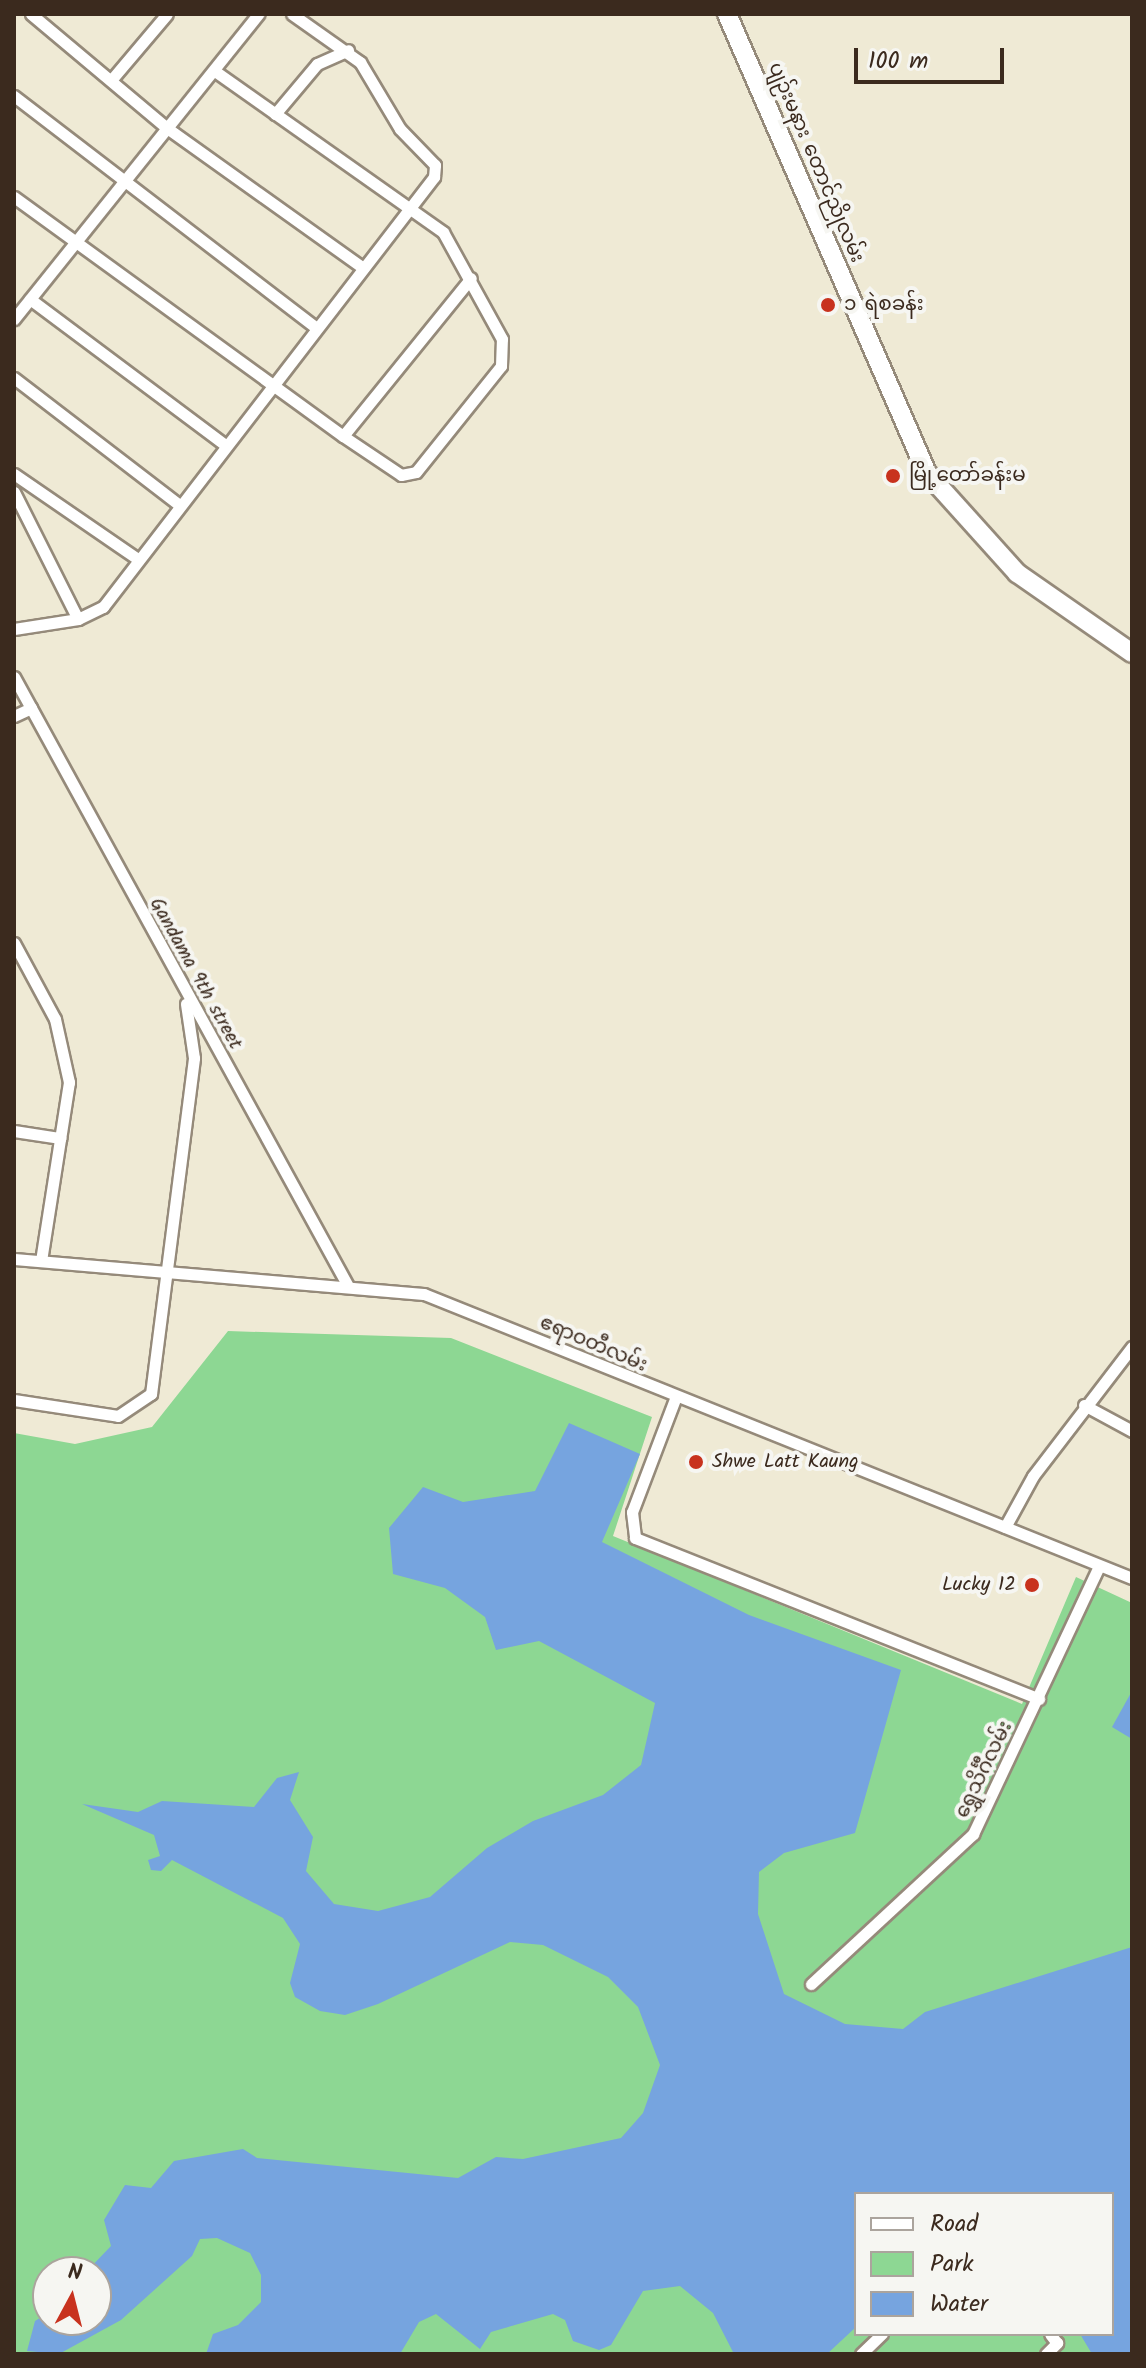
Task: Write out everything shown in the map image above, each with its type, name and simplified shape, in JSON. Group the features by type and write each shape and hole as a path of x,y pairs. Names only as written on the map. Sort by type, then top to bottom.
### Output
{"main road":[{"name":"ပျဉ်းမနား တောင်ညိုလမ်း","path":"727,14 927,473 1017,573 1132,653"}],"street":[{"path":"31,14 167,128 363,268"},
{"path":"112,79 167,14"},
{"path":"14,319 258,14"},
{"path":"14,629 78,619 103,607 136,558 409,209 435,165 400,129 348,50 292,14"},
{"path":"275,114 317,64 348,50"},
{"path":"15,200 270,385 401,475 425,461 506,357 471,278 443,232 215,71"},
{"path":"14,96 120,183 315,327"},
{"path":"343,436 471,278"},
{"path":"30,299 225,445"},
{"path":"14,378 178,504"},
{"path":"14,474 136,558"},
{"path":"14,492 78,619"},
{"name":"Gandama 9th street","path":"14,677 184,992 348,1286"},
{"path":"14,716 31,708"},
{"path":"14,943 65,1049 60,1138 41,1261"},
{"path":"14,1400 118,1416 137,1409 151,1394 170,1271 194,1058 184,992"},
{"path":"14,1131 60,1138"},
{"name":"ဧရာဝတီလမ်း","path":"14,1259 348,1286 446,1301 675,1399 1132,1578"},
{"path":"1005,1527 1084,1405 1132,1347"},
{"path":"675,1399 632,1512 635,1538 1039,1699"},
{"path":"1084,1405 1132,1431"},
{"name":"ရွှေသိင်္ဂီလမ်း","path":"811,1984 973,1834 1099,1566"},
{"path":"861,2354 880,2336"},
{"path":"1046,2354 1057,2343 1052,2336"}],"green space":[{"path":"228,1331 451,1338 652,1417 613,1536 1022,1704 1076,1577 1132,1603 1132,2354 14,2354 14,1433 75,1444 152,1427"}],"water":[{"path":"569,1423 640,1454 602,1542 749,1615 901,1670 855,1833 784,1853 759,1872 758,1914 784,1994 845,2024 903,2029 925,2012 1132,1947 1132,2354 1092,2354 1081,2336 1114,2336 1114,2192 854,2192 854,2329 827,2354 734,2354 713,2313 680,2286 643,2291 611,2345 599,2350 573,2341 565,2320 553,2314 491,2332 480,2349 436,2314 419,2322 400,2354 206,2354 213,2334 238,2325 261,2302 261,2275 250,2253 217,2238 200,2239 192,2256 112,2325 112,2256 101,2256 111,2246 104,2220 125,2185 151,2188 174,2161 243,2149 257,2158 458,2178 496,2157 523,2159 621,2138 643,2113 660,2065 638,2007 608,1977 543,1945 510,1942 378,2004 345,2015 320,2011 295,1997 290,1983 300,1944 283,1918 172,1860 161,1871 151,1870 148,1860 160,1856 154,1835 82,1804 138,1812 162,1801 254,1807 277,1778 299,1772 290,1800 313,1837 306,1871 334,1904 378,1911 430,1897 487,1848 533,1821 603,1795 641,1765 655,1703 539,1641 496,1650 485,1617 445,1588 393,1574 389,1528 423,1487 463,1502 535,1491"},
{"path":"1132,1691 1132,1739 1112,1727"},
{"path":"32,2332 32,2336 92,2336 59,2354 27,2351"}],"place":[{"name":"၁ ရဲစခန်း","path":"828,305"},
{"name":"မြို့တော်ခန်းမ","path":"893,476"},
{"name":"Shwe Latt Kaung","path":"696,1462"},
{"name":"Lucky 12","path":"1032,1585"}]}
